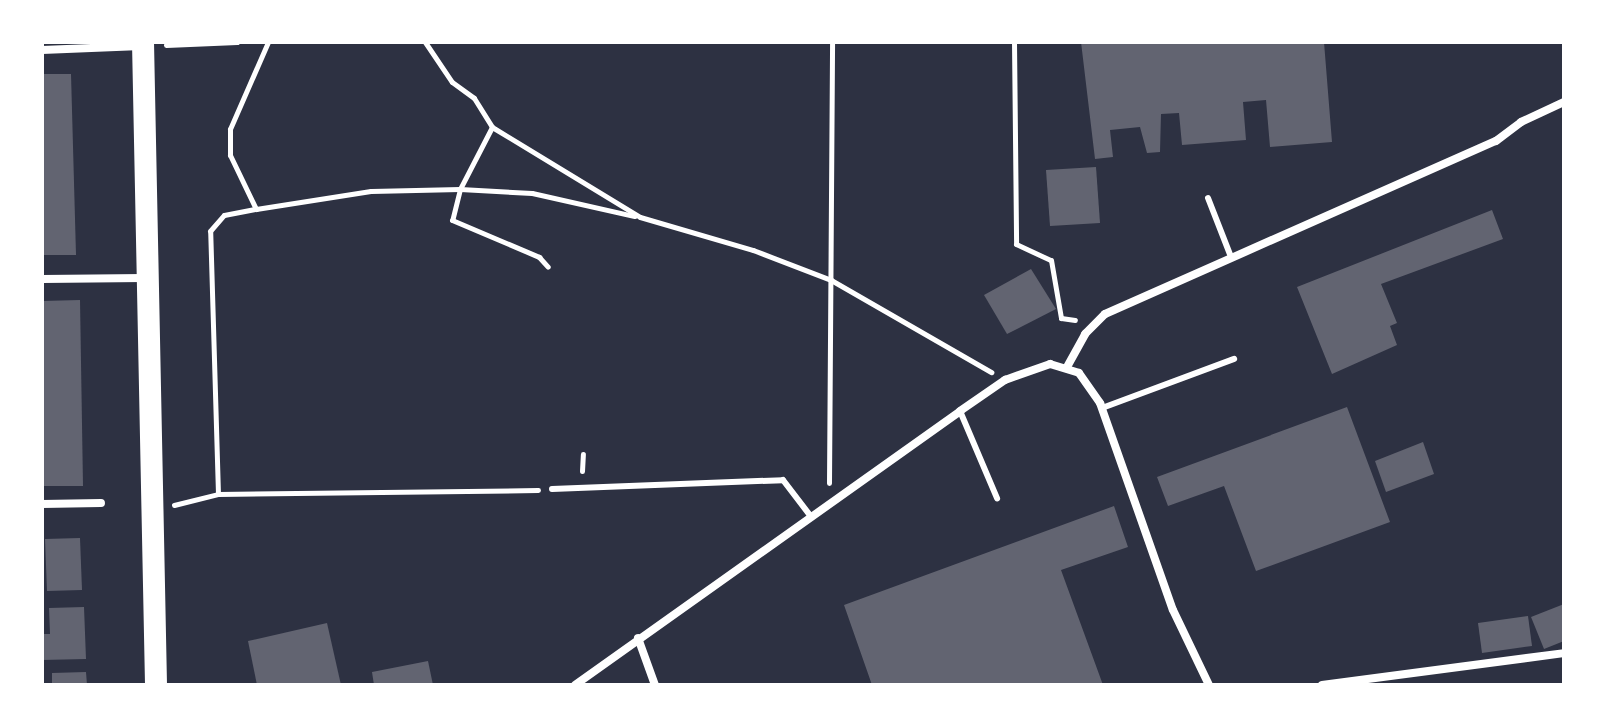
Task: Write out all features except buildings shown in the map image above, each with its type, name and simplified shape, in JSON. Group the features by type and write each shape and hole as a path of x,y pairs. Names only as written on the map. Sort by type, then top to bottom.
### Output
{"highway":[{"path":"143,44 156,685"}],"street":[{"path":"42,50 143,44"},
{"path":"1067,367 1085,334 1105,314 1496,141 1521,122 1564,102"},
{"path":"42,279 149,278"},
{"path":"575,685 829,500 1005,380 1044,365 1067,367 1083,377 1102,408 1206,682"},
{"path":"42,504 101,503"},
{"path":"638,638 655,685"},
{"path":"1322,685 1564,653"}],"lane":[{"path":"1208,198 1231,257"},
{"path":"1102,408 1234,359"},
{"path":"960,411 997,498"},
{"path":"552,489 783,480 809,514"}],"path":[{"path":"143,44 237,42"},
{"path":"256,209 230,155 230,129 268,42"},
{"path":"425,42 452,82 474,98 492,127 640,217"},
{"path":"829,500 832,42"},
{"path":"1014,42 1016,244 1051,260 1061,318 1075,319 1085,334"},
{"path":"492,127 460,189 452,220 539,257 548,267"},
{"path":"218,494 210,231 224,215 371,191 460,189 532,193 640,217 753,250 831,280 1005,380"},
{"path":"182,505 218,494 552,489"}]}
